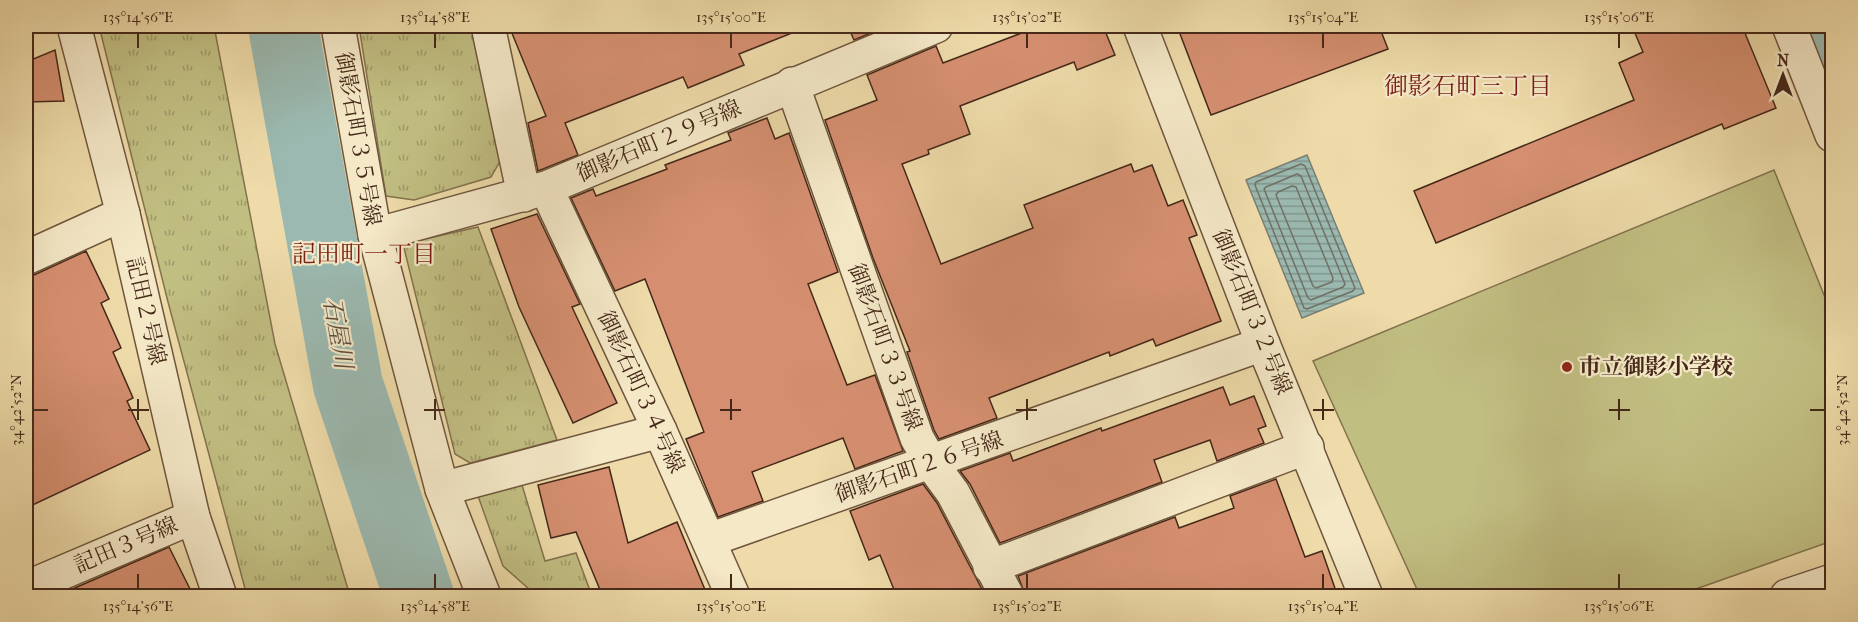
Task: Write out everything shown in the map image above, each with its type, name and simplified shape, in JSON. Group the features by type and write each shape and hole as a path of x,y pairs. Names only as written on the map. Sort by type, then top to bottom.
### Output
{"street":[{"name":"記田２号線","path":"74,26 123,214 193,517 220,597"},
{"name":"御影石町３５号線","path":"338,26 375,235 442,489 484,597"},
{"name":"御影石町３４号線","path":"488,26 535,192 660,430 733,597"},
{"name":"御影石町２９号線","path":"375,235 535,192 936,26"},
{"name":"御影石町３２号線","path":"1140,26 1263,344 1307,447 1366,597"},
{"path":"1789,26 1833,135"},
{"name":"御影石町３３号線","path":"792,84 917,438 952,493 1007,597"},
{"path":"26,258 123,214"},
{"name":"御影石町２６号線","path":"709,540 1263,344"},
{"path":"442,489 660,430"},
{"path":"990,567 1307,447"},
{"name":"記田３号線","path":"26,588 193,517"},
{"path":"1787,597 1833,580"}],"green space":[{"path":"99,26 214,26 275,344 350,596 247,596 168,302"},
{"path":"359,26 478,26 507,149 491,177 414,200 386,196"},
{"path":"1774,170 1832,315 1832,541 1676,596 1420,596 1313,361"},
{"path":"478,227 557,440 470,463 455,454 403,244"},
{"path":"522,485 545,561 576,553 592,596 537,596 503,566 478,496"}],"water":[{"path":"1307,155 1364,293 1302,318 1246,180"}],"building":[{"path":"509,26 807,27 739,54 744,65 688,88 683,77 565,123 578,155 538,171 528,123 546,116"},
{"path":"848,26 888,26 854,40"},
{"path":"1040,26 1103,26 1115,55 1077,70 1074,62 960,106 970,134 928,150 929,154 902,164 941,264 1033,228 1024,205 1131,164 1134,172 1152,165 1168,206 1183,200 1197,235 1189,238 1221,321 1156,346 1153,339 1110,356 1109,352 989,398 997,418 939,439 907,352 910,351 873,258 825,120 877,100 867,75 936,46 943,63"},
{"path":"1177,26 1379,26 1388,49 1211,115"},
{"path":"1632,26 1742,26 1776,108 1724,129 1722,124 1436,243 1414,191 1634,100 1619,63 1643,52"},
{"path":"55,50 64,101 26,102 26,62"},
{"path":"767,118 775,139 789,133 838,272 808,284 847,385 875,375 903,451 855,469 843,438 752,472 763,501 718,517 686,439 704,432 645,279 615,291 571,198 593,189 596,196 667,169 665,165 731,140 728,133"},
{"path":"537,214 580,304 572,307 617,403 573,423 519,307 491,229"},
{"path":"86,251 109,299 101,303 121,348 113,352 133,398 127,401 150,450 26,508 26,277"},
{"path":"1223,387 1230,405 1254,396 1266,426 1258,429 1264,443 1217,461 1210,440 1154,460 1162,482 1000,543 970,484 960,471 1010,453 1013,461 1101,428 1102,431"},
{"path":"609,467 628,543 677,522 708,597 603,597 576,532 551,538 538,485"},
{"path":"1276,479 1305,557 1322,551 1338,597 1026,597 1018,576 1175,517 1179,528 1234,508 1230,496"},
{"path":"923,484 937,503 986,597 897,597 880,555 869,560 850,511"},
{"path":"169,547 194,597 54,597"}],"waterway":[{"name":"石屋川","path":"283,26 348,385 419,596"},
{"path":"1819,26 1832,60"}],"place":[{"name":"市立御影小学校","path":"1567,367"}],"district":[{"name":"御影石町三丁目","path":"1468,86"},
{"name":"記田町一丁目","path":"364,254"}]}
